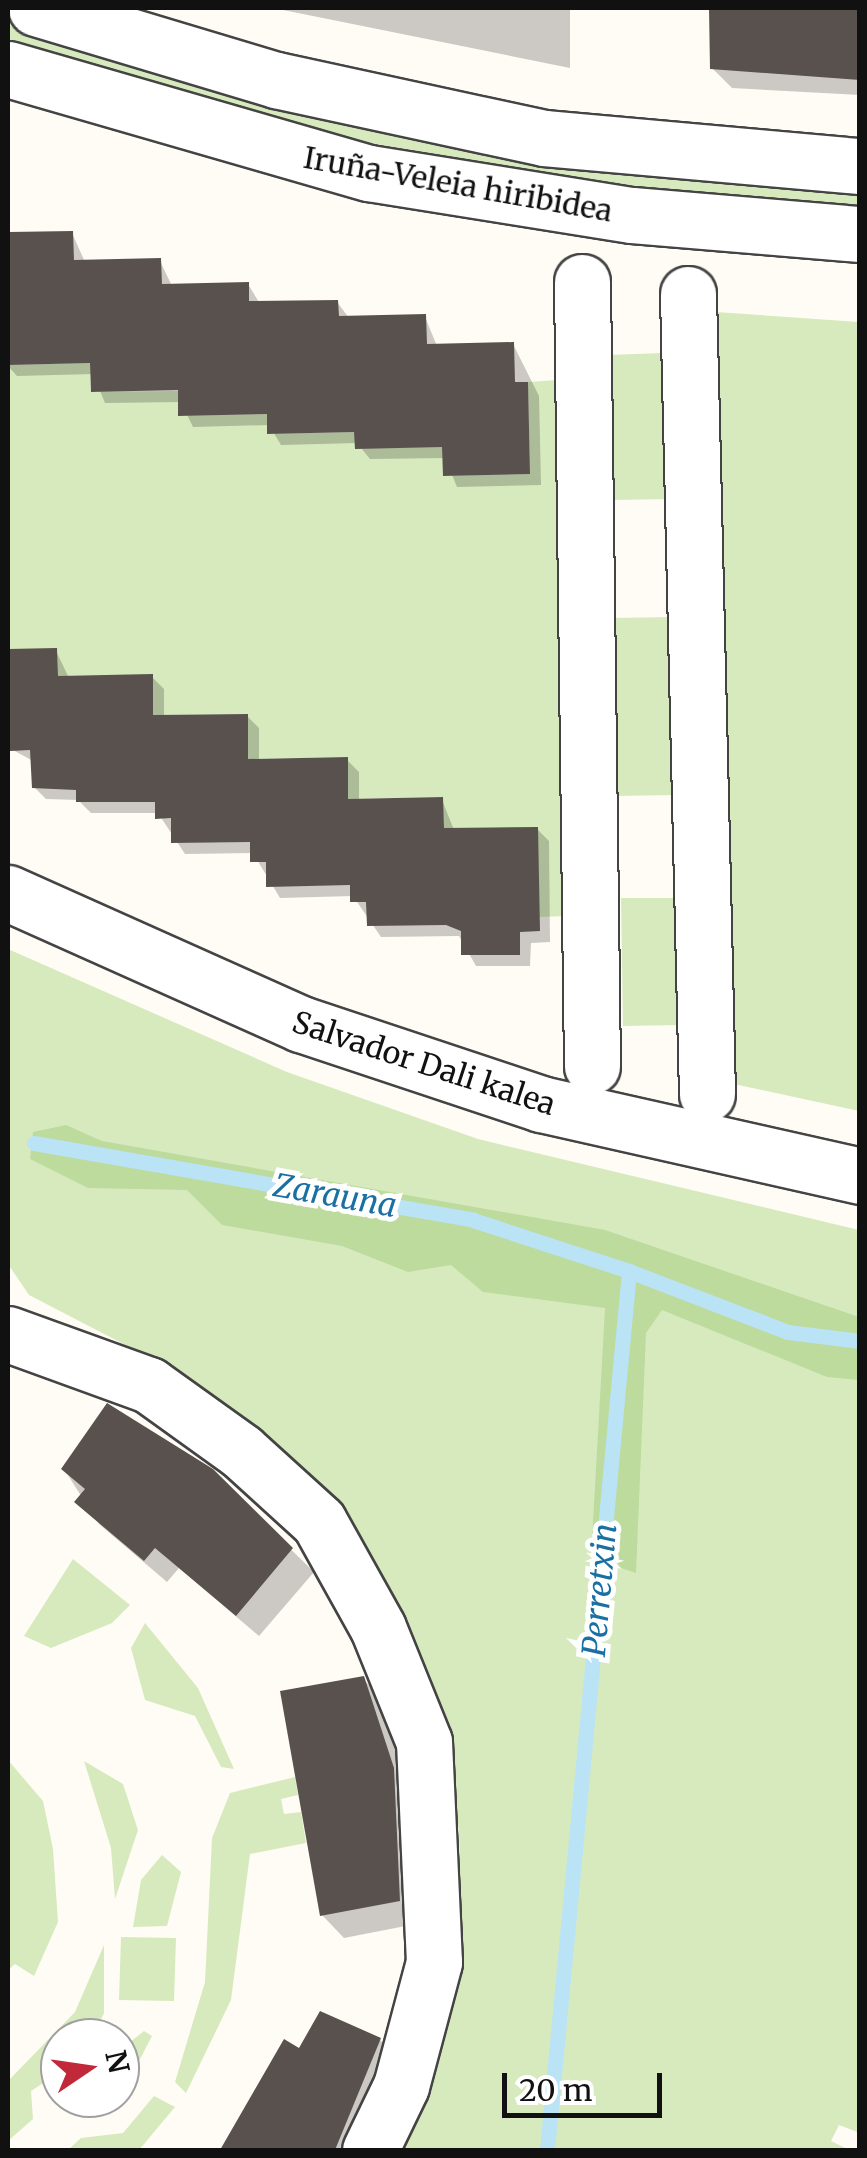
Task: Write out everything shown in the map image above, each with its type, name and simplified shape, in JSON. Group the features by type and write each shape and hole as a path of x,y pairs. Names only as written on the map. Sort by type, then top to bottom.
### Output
{"street":[{"name":"Iruña-Veleia hiribidea","path":"36,8 276,80 544,138 860,166"},
{"name":"Iruña-Veleia hiribidea","path":"8,69 368,174 632,215 860,234"},
{"path":"582,282 592,1066"},
{"path":"688,294 708,1094"},
{"name":"Salvador Dali kalea","path":"8,893 301,1024 486,1086 860,1176"},
{"path":"8,1334 150,1385 241,1451 319,1522 378,1628 424,1742 434,1962 401,2086 370,2150"}],"green space":[{"path":"8,25 284,109 592,168 859,191 859,209 732,203 274,127 8,43"},
{"path":"716,312 859,322 859,1111 729,1083"},
{"path":"664,353 670,499 611,500 606,355"},
{"path":"90,363 91,392 178,391 179,416 267,414 267,434 354,432 442,447 444,476 530,474 528,382 557,380 566,916 539,917 537,827 444,828 442,797 348,799 347,757 248,759 248,714 153,715 153,675 58,676 57,648 8,740 8,365"},
{"path":"674,617 678,795 613,796 608,618"},
{"path":"621,898 676,898 679,1025 623,1026"},
{"path":"8,949 287,1072 478,1139 859,1230 860,2133 839,2125 831,2141 849,2150 398,2150 422,2111 461,1925 459,1831 427,1674 393,1601 303,1475 164,1365 29,1295 8,1264"},
{"path":"66,1125 102,1141 605,1230 859,1317 859,1380 827,1377 662,1310 646,1333 636,1573 591,1558 605,1308 483,1292 451,1265 408,1272 342,1246 222,1225 187,1190 88,1188 30,1159 33,1132"},
{"path":"73,1559 130,1605 112,1623 51,1648 24,1636"},
{"path":"145,1623 198,1688 234,1769 221,1767 195,1716 145,1700 131,1648"},
{"path":"8,1760 43,1801 53,1849 58,1922 34,1976 15,1964 8,1970"},
{"path":"84,1761 123,1784 138,1830 115,1899 111,1848"},
{"path":"295,1777 298,1795 281,1799 284,1814 301,1812 306,1843 250,1854 231,2000 186,2093 175,2082 205,1982 212,1838 230,1793"},
{"path":"162,1855 181,1872 167,1926 133,1927 141,1880"},
{"path":"121,1937 176,1938 174,2001 119,2000"},
{"path":"104,1945 104,2013 102,2018 69,2018"},
{"path":"144,2031 152,2036 140,2059 140,2034"},
{"path":"40,2048 40,2085 31,2091 33,2119 8,2141 8,2081"},
{"path":"154,2096 175,2107 139,2150 68,2150 81,2138 123,2133 140,2118"}],"building":[{"path":"709,8 860,8 860,80 710,69"},
{"path":"73,231 74,260 161,258 162,284 249,282 249,301 338,300 339,316 426,314 427,344 514,342 515,382 528,382 530,474 443,476 442,447 355,449 354,432 267,434 267,414 178,416 178,390 91,392 90,363 8,365 9,232"},
{"path":"57,648 58,676 153,674 153,715 248,714 248,759 348,757 348,799 443,797 444,828 538,827 540,931 520,932 520,955 461,955 461,931 446,925 367,926 366,902 350,902 350,885 266,887 266,862 250,862 250,842 171,843 171,818 155,819 155,802 76,802 76,790 32,788 30,750 10,751 8,649"},
{"path":"107,1403 213,1469 293,1548 236,1616 155,1548 144,1561 74,1502 85,1489 61,1469"},
{"path":"364,1676 394,1768 400,1901 320,1916 280,1691"},
{"path":"320,2011 381,2038 335,2150 220,2150 284,2039 299,2048"}],"waterway":[{"name":"Zarauna","path":"34,1143 473,1220 629,1271"},
{"name":"Perretxin","path":"547,2150 629,1271 788,1332 860,1341"}]}
